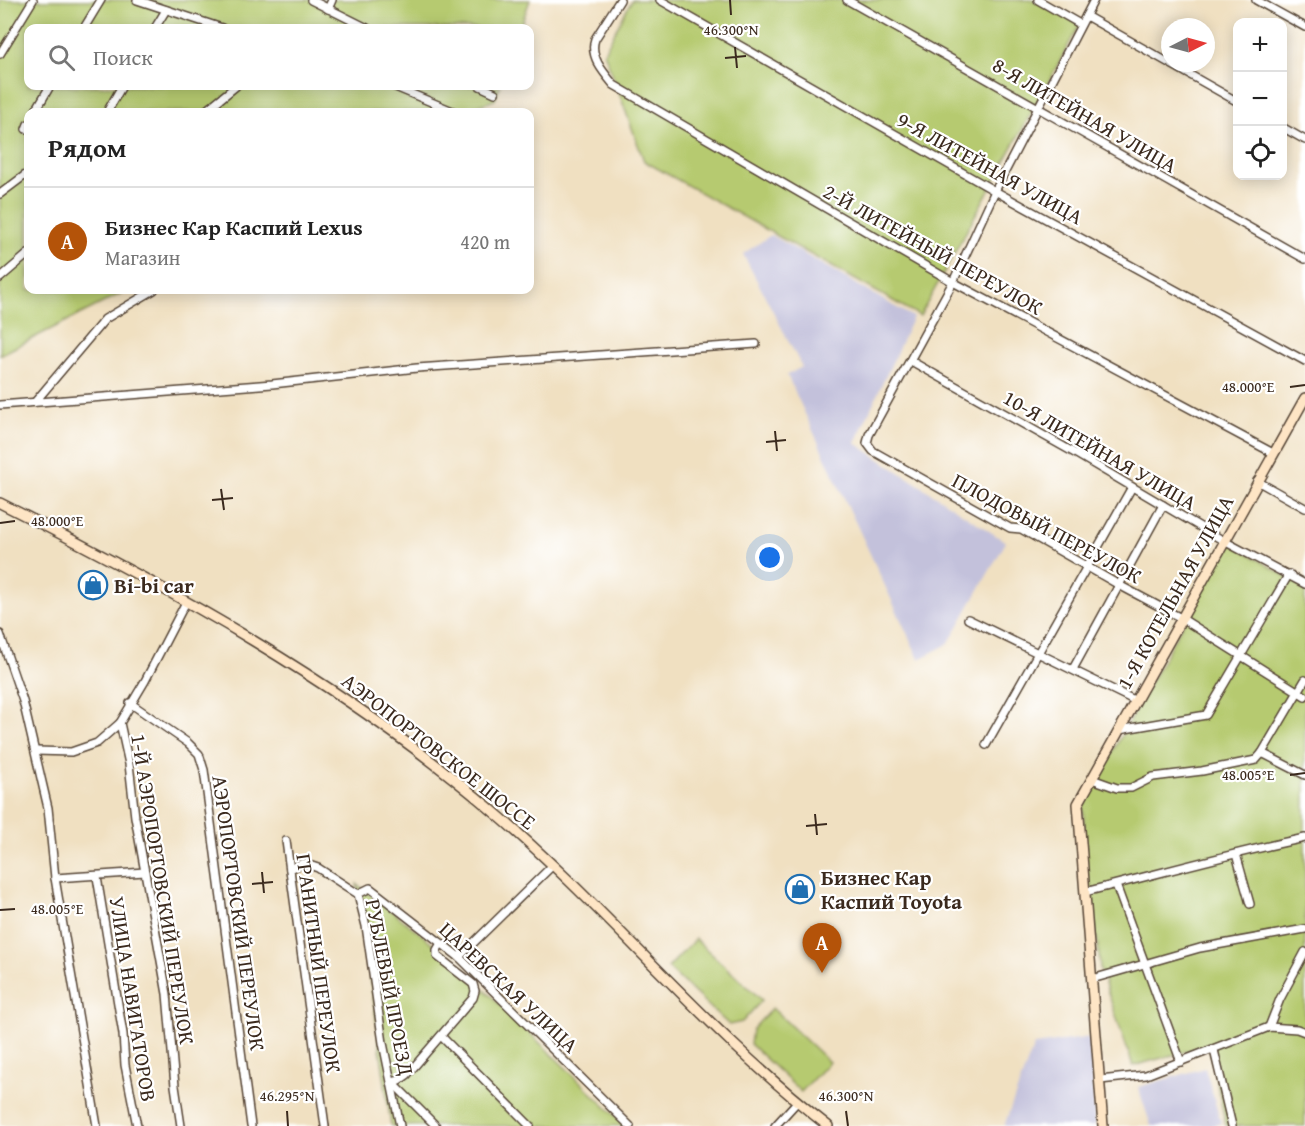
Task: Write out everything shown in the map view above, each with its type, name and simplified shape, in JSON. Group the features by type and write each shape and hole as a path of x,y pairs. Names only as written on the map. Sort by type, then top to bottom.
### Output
{"main road":[{"name":"1-Я КОТЕЛЬНАЯ УЛИЦА","path":"1085,892 1078,804 1305,398"},
{"name":"АЭРОПОРТОВСКОЕ ШОССЕ","path":"0,503 186,602 309,675 399,738 486,805 552,866 732,1042 797,1102 828,1126"},
{"path":"1085,892 1102,1126"}],"street":[{"path":"0,54 33,0"},
{"path":"86,24 101,0"},
{"path":"137,0 210,24"},
{"path":"311,0 359,24"},
{"path":"328,9 332,0"},
{"name":"2-Й ЛИТЕЙНЫЙ ПЕРЕУЛОК","path":"620,0 595,39 593,53 605,75 614,85 953,282 1274,453"},
{"name":"9-Я ЛИТЕЙНАЯ УЛИЦА","path":"660,0 995,191 1305,362"},
{"name":"8-Я ЛИТЕЙНАЯ УЛИЦА","path":"847,0 1305,259"},
{"path":"1038,0 1080,24"},
{"path":"911,361 953,282 995,191 1094,0"},
{"path":"1256,0 1305,27"},
{"path":"157,24 166,10"},
{"path":"1086,16 1233,99"},
{"path":"37,108 48,90"},
{"path":"109,108 120,90"},
{"path":"209,108 231,90"},
{"path":"403,90 445,108"},
{"path":"489,90 495,93"},
{"path":"1287,130 1305,140"},
{"path":"0,194 24,176"},
{"path":"0,278 24,257"},
{"path":"35,402 105,319 147,294"},
{"path":"0,405 272,384 417,368 756,344"},
{"name":"ПЛОДОВЫЙ ПЕРЕУЛОК","path":"911,361 869,435 867,443 869,448 1010,528 1021,529 1181,618 1302,694"},
{"name":"10-Я ЛИТЕЙНАЯ УЛИЦА","path":"911,361 1224,541 1305,584"},
{"path":"1257,481 1305,507"},
{"path":"986,745 1132,487"},
{"path":"1073,669 1163,505"},
{"path":"1119,730 1206,715 1289,574"},
{"name":"1-Й АЭРОПОРТОВСКИЙ ПЕРЕУЛОК","path":"181,1126 167,994 145,872 129,764 120,723 145,681 186,602"},
{"path":"968,619 1136,701"},
{"path":"0,634 23,701 48,808 55,878 97,1126"},
{"path":"1092,779 1117,788 1131,789 1154,777 1202,771 1256,760 1302,694 1305,680"},
{"name":"АЭРОПОРТОВСКИЙ ПЕРЕУЛОК","path":"130,703 189,743 199,754 204,770 251,1126"},
{"path":"36,751 71,752 97,743 120,723"},
{"path":"1262,753 1305,775"},
{"path":"1085,892 1305,838"},
{"name":"ГРАНИТНЫЙ ПЕРЕУЛОК","path":"286,841 325,1126"},
{"path":"1236,854 1250,904"},
{"name":"РУБЛЕВЫЙ ПРОЕЗД","path":"290,869 303,863 318,868 358,894 366,926 383,1043 400,1126"},
{"path":"459,957 552,866"},
{"path":"55,878 145,872"},
{"name":"УЛИЦА НАВИГАТОРОВ","path":"97,877 123,1034 125,1065 137,1126"},
{"path":"1116,885 1181,1062"},
{"name":"ЦАРЕВСКАЯ УЛИЦА","path":"358,894 370,888 459,957 630,1126"},
{"path":"1092,979 1200,948 1305,929"},
{"path":"436,1126 392,1082 407,1075 473,998 475,991 473,984 437,956 441,943"},
{"path":"1269,1027 1280,999 1305,952"},
{"path":"1100,1080 1146,1075 1269,1027 1297,1029 1305,1032"},
{"path":"441,1036 530,1126"},
{"path":"1214,1050 1232,1126"},
{"path":"775,1126 797,1102"}],"shaded area":[{"path":"771,235 913,317 855,443 1006,542 948,644 919,659 787,375 802,367 743,254"},
{"path":"1092,1037 1095,1126 1004,1126 1034,1045"},
{"path":"1205,1068 1221,1123 1212,1126 1151,1126 1138,1087"}],"green space":[{"path":"0,0 530,0 521,24 24,24 24,90 499,90 495,100 472,108 24,108 24,294 120,294 0,355"},
{"path":"632,0 1034,0 1080,24 920,316 644,161 604,52"},
{"path":"1228,541 1305,588 1305,1126 1226,1126 1209,1045 1133,1066 1100,969 1098,944 1088,897 1083,806"},
{"path":"357,884 454,960 626,1126 391,1126"},
{"path":"695,939 762,1000 742,1022 729,1025 668,968"},
{"path":"772,1008 829,1062 801,1092 750,1044 752,1030"}],"place":[{"name":"Bi-bi car","path":"93,585"},
{"name":"Бизнес Кар Каспий Toyota","path":"800,889"},
{"name":"Бизнес Кар Каспий Lexus","path":"822,973"}]}
